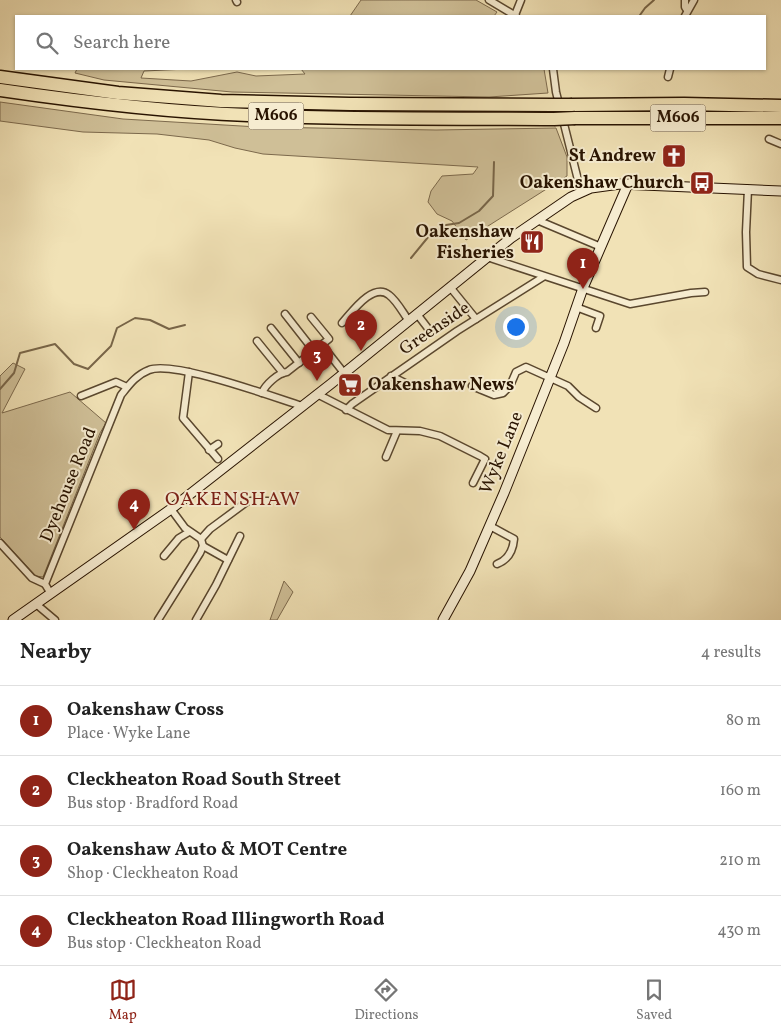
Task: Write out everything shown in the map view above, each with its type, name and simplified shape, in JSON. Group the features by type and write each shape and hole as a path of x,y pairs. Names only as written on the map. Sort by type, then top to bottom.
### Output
{"highway":[{"name":"M606","path":"0,77 118,93 220,101 350,104 684,104 781,106"},
{"name":"M606","path":"0,90 56,99 248,116 554,119 781,118"}],"street":[{"path":"489,0 513,15"},
{"path":"515,15 521,0"},
{"path":"684,0 686,13"},
{"path":"686,13 694,0"},
{"path":"553,70 556,92 581,192"},
{"path":"668,77 670,70"},
{"path":"770,140 781,144"},
{"path":"13,620 171,509 332,383 487,257 536,220 571,197 606,185 628,184 781,191"},
{"name":"Wyke Lane","path":"443,620 470,571 490,526 564,343 583,288 628,184"},
{"path":"748,189 745,252 747,267 758,274 781,280"},
{"path":"536,220 601,247"},
{"path":"487,257 543,277 630,304 704,292"},
{"name":"Greenside","path":"346,410 476,319 543,277"},
{"path":"450,287 476,319"},
{"path":"342,323 369,294 379,291 388,294 409,321"},
{"path":"576,307 600,316 596,328"},
{"path":"285,314 314,351"},
{"path":"416,314 430,331"},
{"path":"262,393 264,388 329,339 312,317"},
{"path":"271,328 299,363"},
{"path":"257,341 283,373"},
{"path":"322,345 344,373"},
{"path":"472,386 494,395 503,393 510,386 516,372 526,367 568,386 579,397 596,408"},
{"name":"Dyehouse Road","path":"45,584 121,395 136,377 150,369 168,368 189,372 302,406"},
{"path":"189,372 183,418 218,459"},
{"path":"392,376 413,387"},
{"path":"81,396 116,382 127,387"},
{"path":"317,394 388,430 420,431 440,436 485,459 473,483"},
{"path":"386,457 397,431"},
{"path":"209,450 218,444"},
{"path":"158,620 200,553 202,543 210,529 248,501 268,501"},
{"path":"171,509 189,532 228,560"},
{"path":"490,526 514,539 511,550 505,560 497,564"},
{"path":"164,556 179,538 189,532"},
{"path":"196,620 240,536"},
{"path":"0,542 32,578 45,584 51,594"},
{"path":"36,604 55,620"}],"shaded area":[{"path":"361,0 476,0 497,12 495,15 351,15"},
{"path":"76,70 166,70 144,71 141,78 191,81 237,72 256,76 305,74 302,70 544,70 548,93 489,97 232,92 104,80 75,73"},
{"path":"0,102 123,119 258,127 436,130 556,128 567,157 567,176 466,240 452,221 437,214 428,202 431,191 442,176 473,174 478,167 263,154 209,140 157,134 83,132 0,121"},
{"path":"13,363 25,369 2,413 70,392 106,423 100,433 43,577 36,576 0,537 0,376"},
{"path":"284,581 293,592 277,620 270,620"}],"waterway":[{"path":"640,15 654,0"},
{"path":"411,258 429,236 446,225 459,223 479,211 493,196 494,162"},
{"path":"0,389 14,373 20,353 55,344 74,364 88,369 111,346 117,328 135,318 150,320 169,329 185,325"}],"place":[{"name":"St Andrew","path":"674,156"},
{"name":"Oakenshaw Church","path":"702,183"},
{"name":"Oakenshaw Fisheries","path":"532,242"},
{"name":"Oakenshaw Cross","path":"583,289"},
{"name":"Cleckheaton Road South Street","path":"361,351"},
{"name":"Oakenshaw Auto & MOT Centre","path":"317,381"},
{"name":"Oakenshaw News","path":"350,385"},
{"name":"Cleckheaton Road Illingworth Road","path":"134,530"}],"district":[{"name":"OAKENSHAW","path":"233,500"}]}
